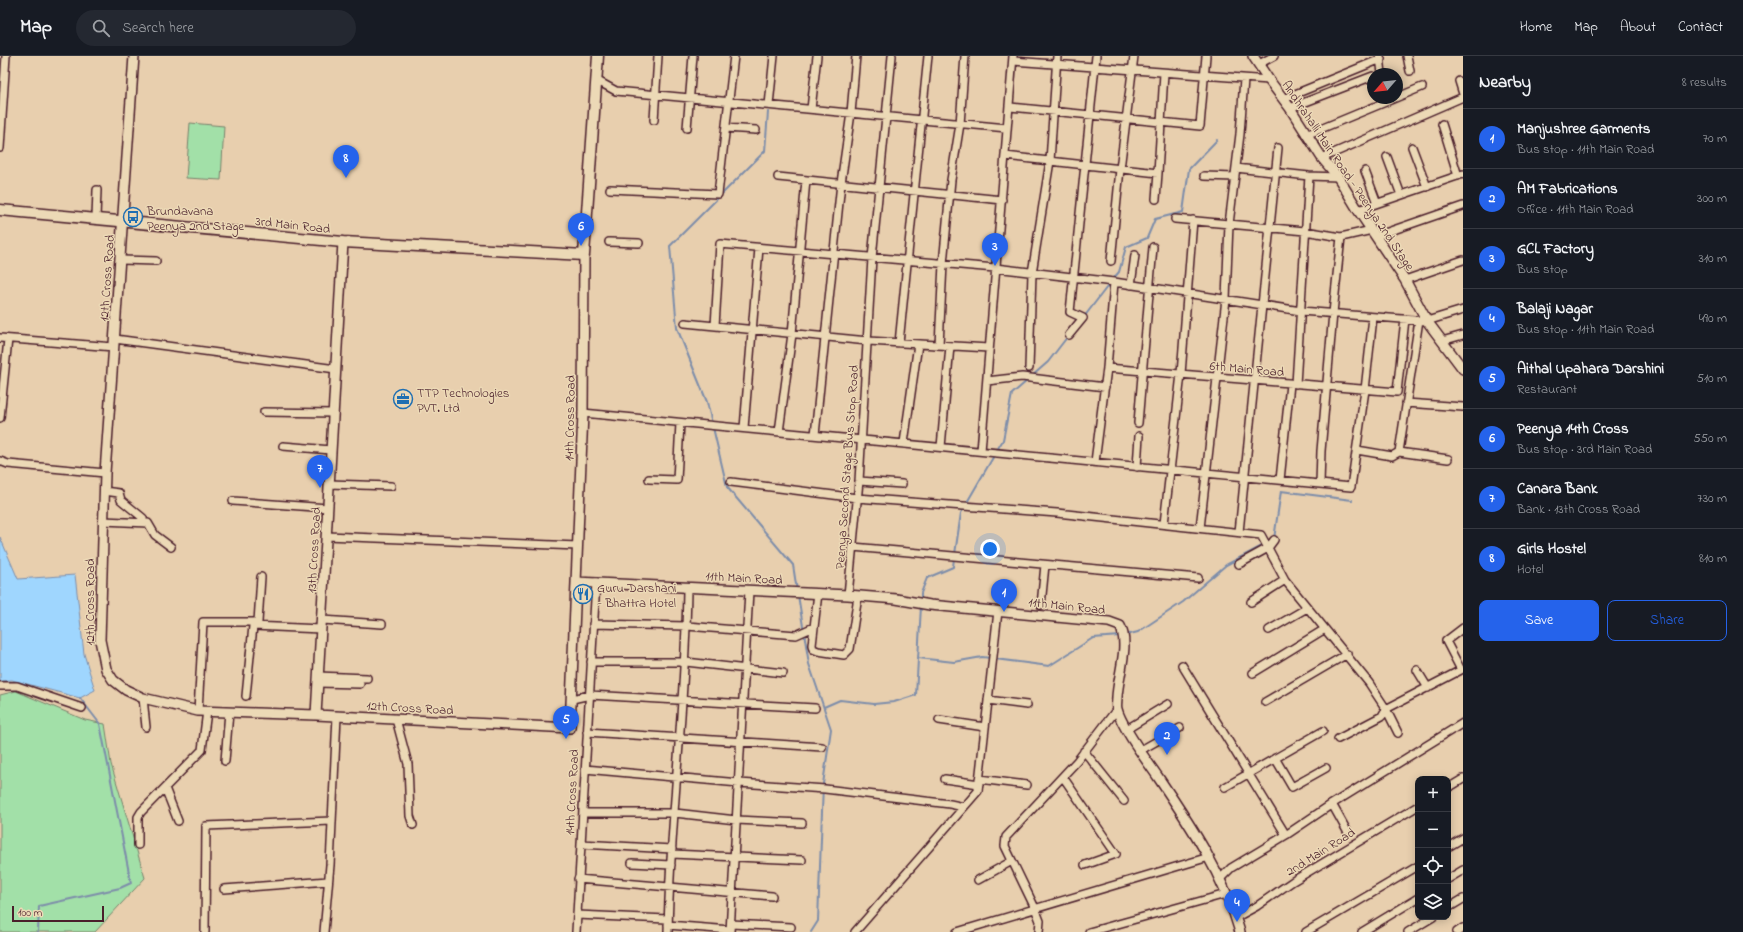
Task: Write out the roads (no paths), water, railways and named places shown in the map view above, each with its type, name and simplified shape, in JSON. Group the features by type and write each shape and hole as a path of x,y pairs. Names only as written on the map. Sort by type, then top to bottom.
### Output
{"main road":[{"path":"584,255 598,56"},
{"name":"3rd Main Road","path":"0,210 343,242 584,255"}],"street":[{"path":"0,148 6,56"},
{"name":"12th Cross Road","path":"134,56 124,221 104,473 100,613 102,655 106,669 113,680 126,690 143,698 203,711 316,715 570,728 576,582"},
{"path":"654,120 658,56"},
{"path":"687,128 694,56"},
{"path":"610,188 718,194 734,56"},
{"path":"769,105 774,56"},
{"path":"811,109 817,56"},
{"path":"815,435 840,183 851,113 856,56"},
{"name":"Peenya Second Stage Bus Stop Road","path":"848,595 862,439 872,258 892,56"},
{"path":"899,343 928,56"},
{"path":"939,345 950,195 960,124 965,56"},
{"path":"1029,368 1032,273 1050,161 1056,56"},
{"path":"1069,335 1083,318 1070,312 1072,277 1096,56"},
{"path":"1111,261 1120,169 1134,56"},
{"path":"1010,107 1200,126 1206,56"},
{"name":"Andhrahalli Main Road - Peenya 2nd Stage","path":"1253,56 1290,108 1322,158 1338,177 1358,210 1405,280 1423,321 1442,341 1463,369"},
{"path":"1259,64 1274,56"},
{"path":"1407,56 1410,71"},
{"path":"1283,99 1380,58"},
{"path":"981,450 1013,59 1133,71 1269,80"},
{"path":"1156,199 1164,73"},
{"path":"1290,108 1367,78"},
{"path":"1200,528 1226,299 1229,224 1236,168 1244,79"},
{"path":"596,80 616,90 1007,128"},
{"path":"1459,81 1463,94"},
{"path":"1403,95 1422,88"},
{"path":"1322,158 1463,97"},
{"path":"1306,134 1378,104"},
{"path":"1358,210 1460,175 1442,124"},
{"path":"726,128 756,130"},
{"path":"1412,147 1427,187"},
{"path":"1238,532 1278,148"},
{"path":"1005,156 1158,173"},
{"path":"1388,157 1401,195"},
{"path":"1236,168 1309,176 1338,177"},
{"path":"1365,171 1377,204"},
{"path":"1204,176 1235,177"},
{"path":"1280,480 1301,311 1309,176"},
{"path":"778,177 1002,200"},
{"path":"779,432 792,334 806,180"},
{"path":"96,218 97,190"},
{"path":"1175,219 1269,227 1342,237 1374,233 1463,206"},
{"path":"1164,524 1181,374 1193,220"},
{"path":"1320,484 1321,451 1333,313 1342,237"},
{"name":"13th Cross Road","path":"316,715 343,242"},
{"path":"609,242 639,243"},
{"path":"714,326 720,244 995,268 1114,282 1301,311 1423,321 1463,310"},
{"path":"1138,423 1153,247"},
{"path":"744,428 759,248"},
{"name":"14th Cross Road","path":"576,582 583,413 584,255"},
{"path":"1131,285 1135,255"},
{"path":"121,260 156,261"},
{"path":"1405,280 1463,260"},
{"path":"1095,462 1105,387 1114,282"},
{"path":"583,413 981,450 1207,474 1351,487 1365,390 1373,317"},
{"name":"6th Main Road","path":"1107,368 1397,392 1405,319"},
{"path":"1399,452 1406,403 1423,321"},
{"path":"685,323 752,331 868,341 989,348"},
{"path":"1442,341 1463,335"},
{"path":"0,338 114,343 336,369"},
{"path":"0,418 8,338"},
{"path":"904,443 918,344"},
{"path":"941,447 950,346"},
{"path":"987,381 1022,377 1105,387"},
{"path":"1406,403 1463,407"},
{"path":"264,412 334,413"},
{"path":"649,479 677,480 680,422"},
{"path":"1137,466 1139,436"},
{"path":"283,446 331,450"},
{"path":"1357,450 1392,456 1399,452 1448,459"},
{"path":"0,461 8,464 104,473"},
{"path":"859,481 902,484"},
{"path":"731,482 857,498 1057,513 1261,535 1285,580 1347,654 1386,709 1398,734"},
{"path":"329,484 391,486"},
{"path":"104,491 119,493 121,500 143,518"},
{"path":"233,501 328,508"},
{"path":"103,521 148,523 155,535 171,547"},
{"path":"326,536 578,546"},
{"path":"1238,564 1268,548 1274,540"},
{"path":"853,547 959,558 1198,578"},
{"path":"1041,605 1045,565"},
{"path":"138,845 138,817 141,812 202,750 203,622 258,622 261,576"},
{"path":"1251,602 1285,580"},
{"name":"11th Main Road","path":"576,582 848,595 921,604 1109,622 1120,626 1124,635 1118,683 1117,709 1127,729 1209,857 1226,894 1238,931"},
{"name":"14th Cross Road","path":"576,932 596,582"},
{"path":"668,925 668,887 671,865 686,662 687,587"},
{"path":"730,929 749,591"},
{"path":"818,594 812,645 814,649 818,651 844,655 848,653 858,596"},
{"path":"1269,630 1307,608"},
{"path":"855,932 978,791 998,611"},
{"path":"246,696 253,626 382,624"},
{"path":"594,624 687,626 796,635 814,627"},
{"path":"1338,739 1382,716 1386,709 1461,670 1446,641 1463,628"},
{"path":"1253,673 1325,629"},
{"path":"1266,702 1347,654"},
{"path":"591,662 686,662 783,673"},
{"path":"1182,665 1286,835"},
{"path":"1417,670 1428,688"},
{"path":"318,679 368,678"},
{"path":"318,679 360,684"},
{"path":"0,686 17,686 82,708"},
{"path":"572,699 590,695 815,708"},
{"path":"143,698 146,727"},
{"path":"988,700 1027,706"},
{"path":"1127,729 1168,704"},
{"path":"1039,932 1040,921 1005,846 1006,837 1063,777 1117,709"},
{"path":"225,761 229,712"},
{"path":"324,932 332,821 337,716"},
{"path":"396,719 408,764 410,816 413,825"},
{"path":"939,720 985,727"},
{"path":"1220,879 1231,868 1463,723"},
{"path":"1141,750 1180,728"},
{"path":"1225,787 1322,731"},
{"path":"587,732 822,747"},
{"path":"1084,751 1124,801"},
{"path":"1275,758 1292,787 1326,768"},
{"path":"586,769 677,776 738,783 825,789 964,807"},
{"path":"1063,777 1116,854 1085,865"},
{"path":"946,779 1027,785"},
{"path":"1451,786 1463,779"},
{"path":"164,788 178,821"},
{"path":"1332,804 1347,831"},
{"name":"2nd Main Road","path":"1235,918 1257,906 1293,881 1415,808"},
{"path":"583,813 675,813 736,820 802,823"},
{"path":"205,932 206,826 332,821"},
{"path":"1451,845 1463,838"},
{"path":"581,844 734,857 802,860"},
{"path":"957,932 1209,857"},
{"path":"978,880 1012,861"},
{"path":"632,863 671,865"},
{"path":"1306,932 1415,868"},
{"path":"1451,877 1463,870"},
{"path":"578,879 772,896"},
{"path":"224,889 328,881"},
{"path":"1089,932 1226,894"},
{"path":"1451,906 1463,899"},
{"path":"1362,932 1415,900"},
{"path":"577,915 668,925 730,929 791,927"},
{"path":"1408,932 1428,920"},
{"path":"1457,932 1463,928"}],"water":[{"path":"0,537 18,579 75,575 84,654 95,690 80,698 12,680 0,681"}],"waterway":[{"path":"768,112 765,151 670,246 677,328 707,402 727,487 793,565 797,591"},
{"path":"1113,279 1119,272 1126,247 1147,238 1155,219 1183,212 1189,169 1217,140"},
{"path":"1084,317 1110,283"},
{"path":"1032,376 1048,362 1068,336"},
{"path":"997,450 1003,440 1012,394 1028,380"},
{"path":"966,504 995,454"},
{"path":"1274,539 1281,491 1352,500"},
{"path":"955,554 961,513 964,508"},
{"path":"1126,635 1138,632 1183,602 1226,565 1264,545"},
{"path":"921,602 921,593 927,578 953,567 954,558"},
{"path":"798,595 809,664 831,729 823,784 818,921 811,932"},
{"path":"824,707 840,700 874,704 894,702 916,695 921,606"},
{"path":"995,659 1049,666 1093,638 1120,636"},
{"path":"918,658 954,662 982,657 991,658"},
{"path":"38,932 39,906 120,888 131,883 100,724 80,698"}],"place":[{"name":"Girls Hostel","path":"346,178"},
{"name":"Brundavana Peenya 2nd Stage","path":"133,217"},
{"name":"Peenya 14th Cross","path":"581,246"},
{"name":"GCL Factory","path":"995,266"},
{"name":"TTP Technologies PVT. Ltd","path":"403,399"},
{"name":"Canara Bank","path":"320,488"},
{"name":"Guru Darshani - Bhattra Hotel","path":"583,594"},
{"name":"Manjushree Garments","path":"1004,612"},
{"name":"Aithal Upahara Darshini","path":"566,739"},
{"name":"AM Fabrications","path":"1167,755"},
{"name":"Balaji Nagar","path":"1237,922"}]}
